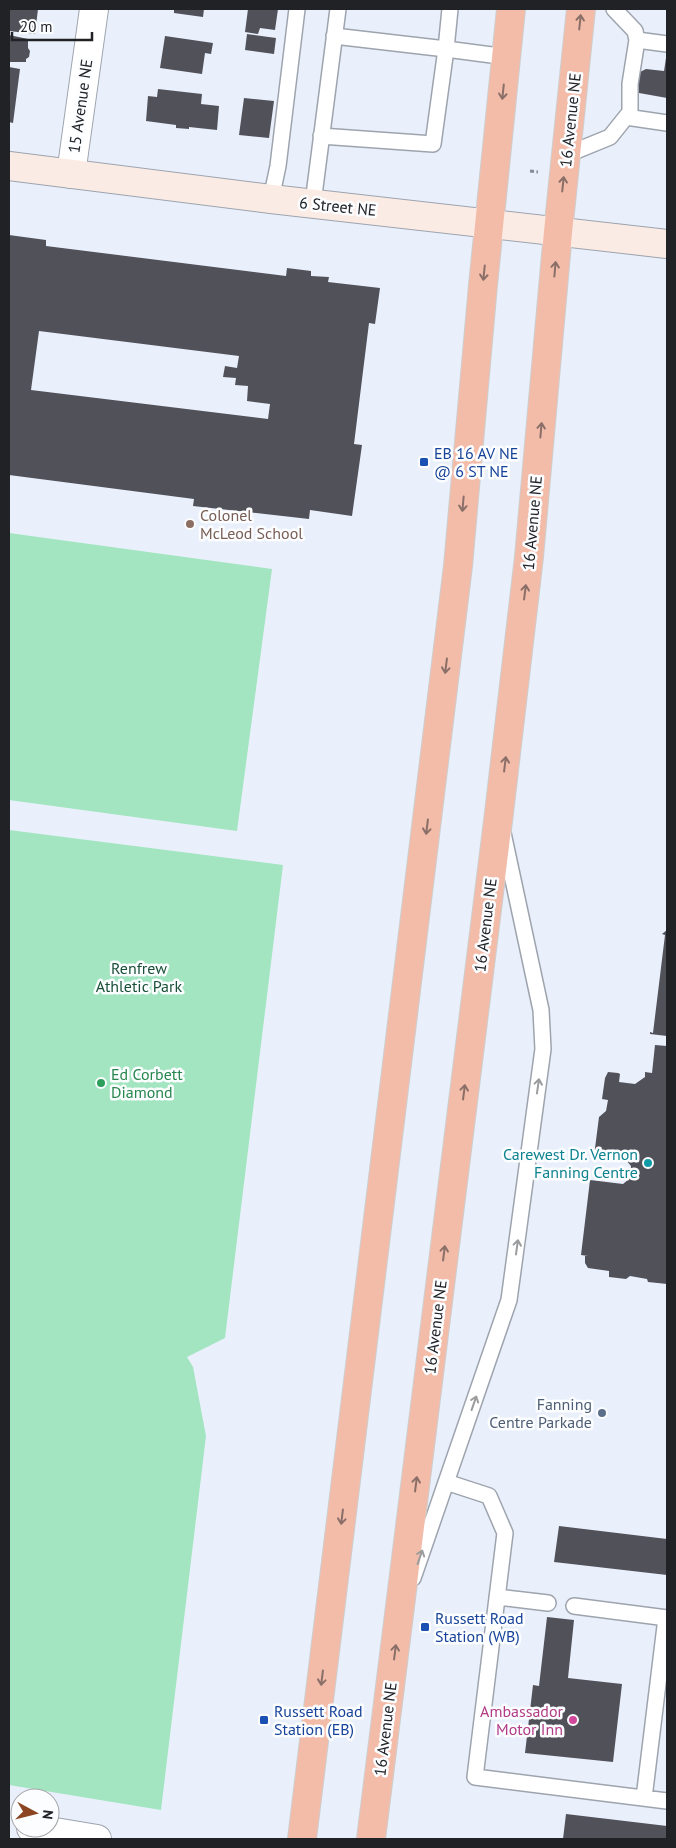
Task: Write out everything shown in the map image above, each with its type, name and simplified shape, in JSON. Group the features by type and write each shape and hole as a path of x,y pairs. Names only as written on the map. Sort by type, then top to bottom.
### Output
{"highway":[{"path":"302,1839 458,566 489,224 511,9"},
{"name":"16 Avenue NE","path":"371,1839 499,813 529,557 558,232 581,9"}],"street":[{"name":"15 Avenue NE","path":"71,174 94,9"},
{"name":"6 Street NE","path":"9,166 313,204 667,244"},
{"path":"60,1834 97,1839"}],"lane":[{"path":"271,198 278,166 297,9"},
{"path":"313,204 338,9"},
{"path":"321,136 433,144 450,9"},
{"path":"566,155 610,137 630,112 630,84 637,40 635,31 614,9"},
{"path":"334,36 507,56"},
{"path":"637,40 667,44"},
{"path":"626,117 667,123"},
{"path":"399,1619 509,1300 543,1049 542,1010 499,813"},
{"path":"446,1482 489,1496 505,1532 475,1778 667,1801"},
{"path":"497,1597 548,1603"},
{"path":"574,1606 667,1618 644,1798"}],"green space":[{"path":"9,533 272,569 237,831 9,800"},
{"name":"Renfrew Athletic Park","path":"9,830 283,865 225,1338 187,1357 193,1367 206,1436 161,1810 60,1793 60,1788 27,1788 9,1785"}],"building":[{"path":"9,9 38,9 35,34 9,31"},
{"path":"174,9 204,9 203,17 174,13"},
{"path":"248,9 278,9 275,30 260,28 258,34 245,32"},
{"path":"247,34 276,38 274,54 245,50"},
{"path":"9,35 28,39 30,51 26,62 9,62"},
{"path":"165,36 213,43 211,54 205,53 202,74 160,68"},
{"path":"666,58 667,98 639,93 634,86 638,73 646,69 664,71"},
{"path":"9,67 20,69 13,123 9,122"},
{"path":"158,89 202,94 201,104 219,106 217,130 189,127 189,129 176,128 176,125 146,121 148,96 157,97"},
{"path":"244,98 274,101 269,138 239,135"},
{"path":"9,235 46,240 46,246 286,276 287,268 311,271 311,276 329,277 328,282 380,288 375,324 369,323 354,444 362,445 352,516 310,510 309,519 193,506 194,499 9,475","holes":["39,331 239,356 237,368 225,366 223,377 236,378 235,385 248,386 247,401 270,404 268,419 31,390"]},
{"path":"667,930 667,1036 650,1034 650,1032 653,1033 665,935 662,934"},
{"name":"Carewest Dr. Vernon Fanning Centre","path":"655,1045 667,1046 667,1284 648,1282 647,1279 630,1276 626,1279 609,1277 609,1271 588,1268 585,1263 585,1256 588,1256 581,1255 590,1180 623,1184 629,1179 631,1166 626,1160 594,1156 599,1117 606,1111 608,1100 602,1099 605,1078 608,1072 618,1073 620,1074 619,1082 635,1084 645,1077 645,1072 652,1073"},
{"path":"559,1526 667,1539 667,1575 554,1562"},
{"name":"Ambassador Motor Inn","path":"547,1617 574,1620 568,1678 622,1684 613,1762 525,1753 533,1685 539,1686"},
{"path":"566,1814 667,1826 667,1839 563,1839"}],"place":[{"name":"EB 16 AV NE @ 6 ST NE","path":"424,462"},
{"name":"Colonel McLeod School","path":"190,524"},
{"name":"Ed Corbett Diamond","path":"101,1083"},
{"name":"Carewest Dr. Vernon Fanning Centre","path":"648,1163"},
{"name":"Fanning Centre Parkade","path":"602,1413"},
{"name":"Russett Road Station (WB)","path":"425,1627"},
{"name":"Russett Road Station (EB)","path":"264,1720"},
{"name":"Ambassador Motor Inn","path":"573,1720"}]}
